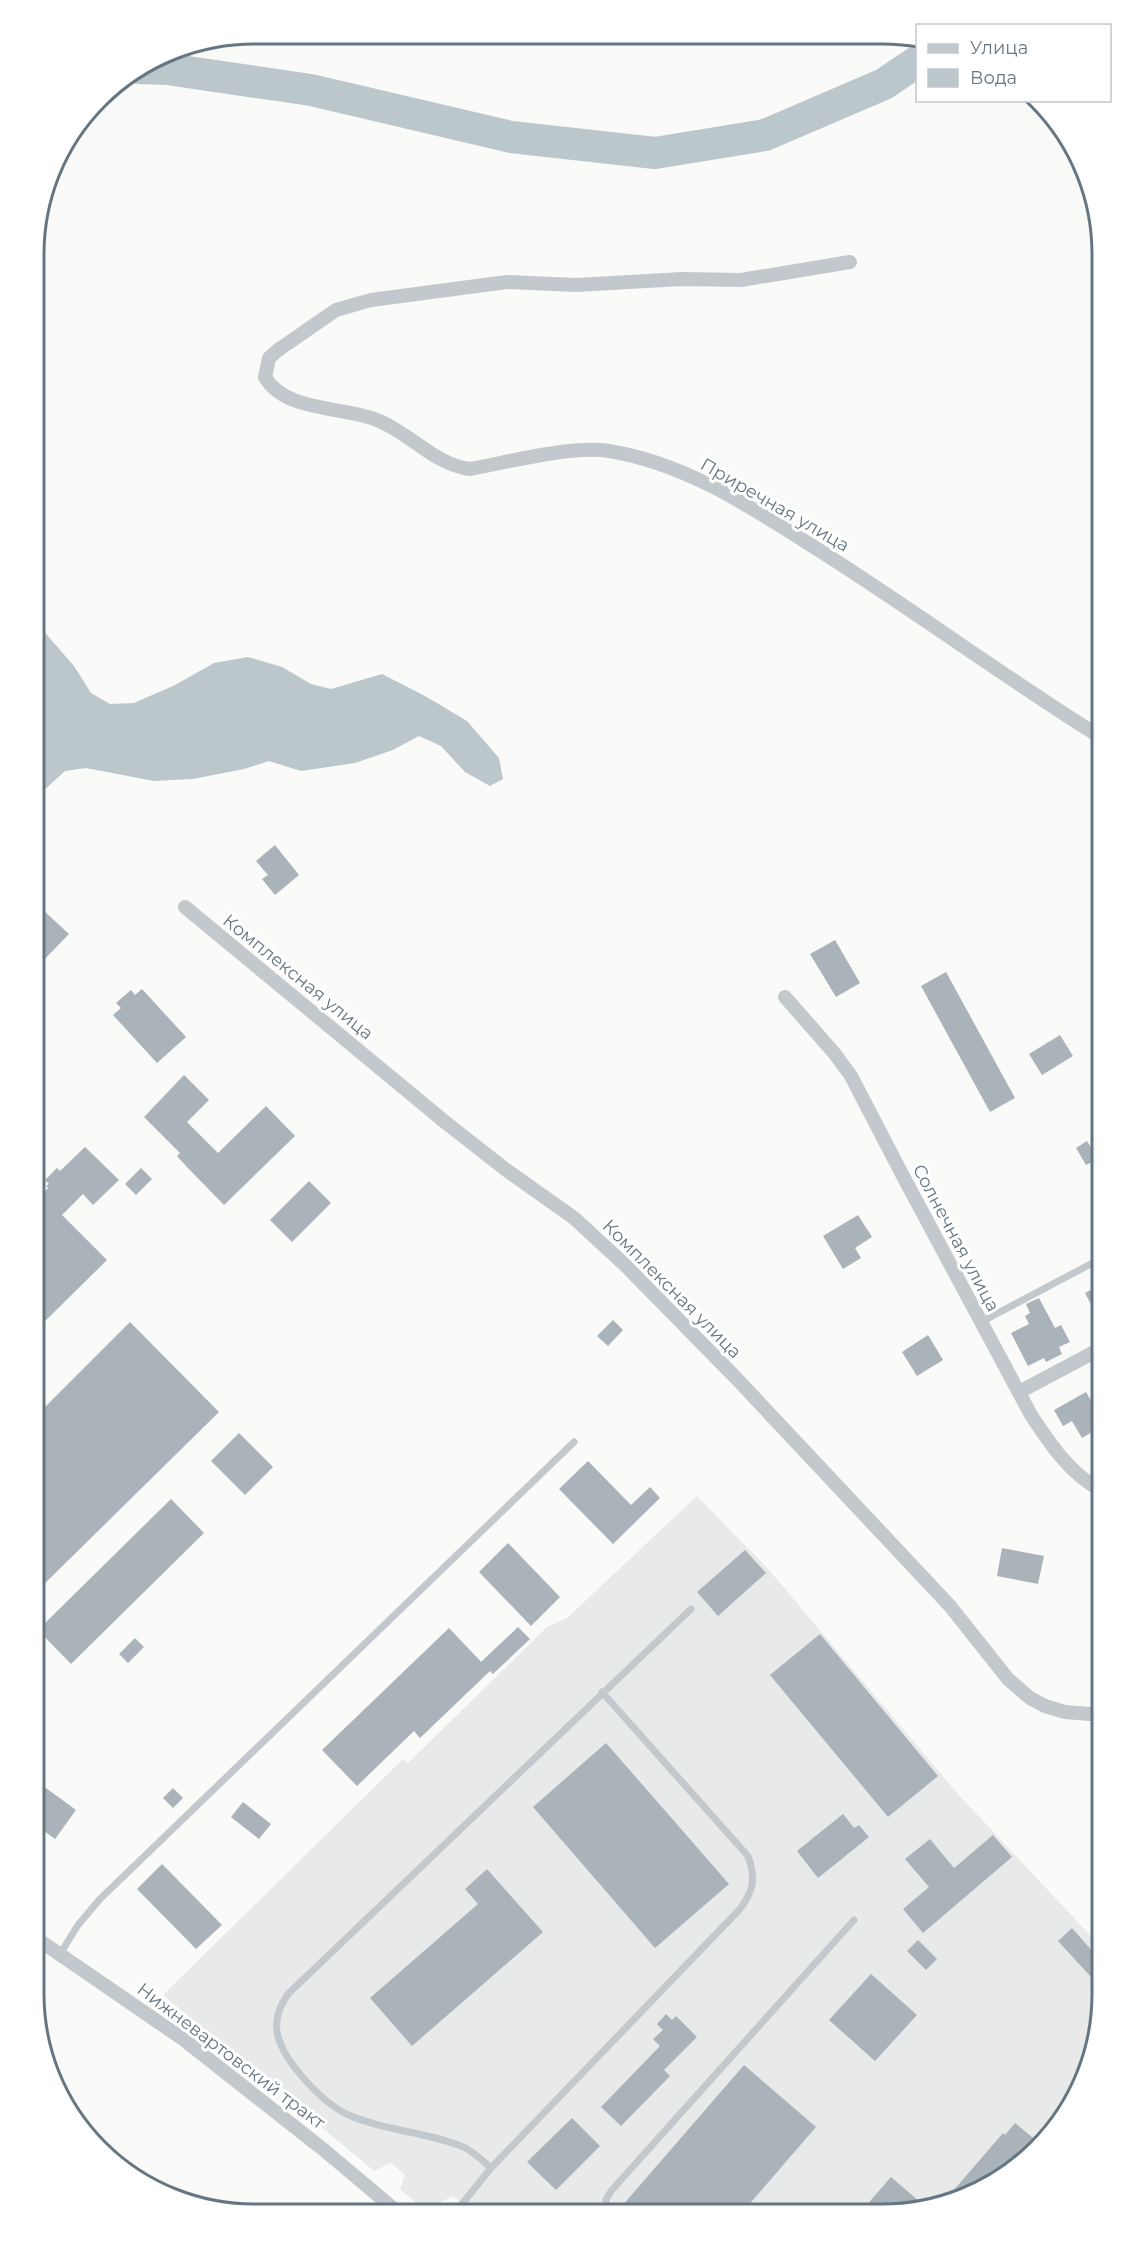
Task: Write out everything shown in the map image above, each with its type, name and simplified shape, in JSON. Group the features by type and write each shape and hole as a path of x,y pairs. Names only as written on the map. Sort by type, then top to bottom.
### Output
{"street":[{"name":"Приречная улица","path":"850,262 741,280 682,279 576,285 507,282 371,300 336,310 295,337 269,358 266,377 271,387 286,397 377,420 398,430 458,467 470,469 584,450 609,451 649,461 694,477 760,513 841,564 1092,731"},
{"name":"Комплексная улица","path":"185,907 445,1122 574,1218 624,1264 736,1378 950,1606 1008,1679 1029,1698 1065,1712 1091,1714"},
{"name":"Солнечная улица","path":"785,996 836,1054 851,1076 981,1322 1053,1449 1072,1469 1091,1483"},
{"path":"1019,1392 1091,1354"},
{"name":"Нижневартовский тракт","path":"44,1943 183,2039 388,2204"}],"lane":[{"path":"981,1322 1091,1264"},
{"path":"60,1954 78,1925 99,1899 574,1442"},
{"path":"491,2168 462,2146 365,2122 348,2116 323,2099 297,2069 280,2042 277,2032 279,2007 288,1994 691,1609"},
{"path":"462,2204 491,2168 732,1917 751,1894 753,1870 748,1856 603,1692"},
{"path":"606,2204 611,2191 854,1920"}],"shaded area":[{"path":"697,1496 769,1570 957,1793 1091,1936 1091,2009 1087,2036 1076,2075 1048,2122 1020,2152 975,2183 936,2197 909,2203 463,2204 453,2196 437,2204 418,2204 400,2189 405,2175 391,2163 374,2171 163,1995 403,1759 408,1763 547,1627 567,1618"}],"water":[{"path":"44,632 74,666 91,693 110,704 134,703 175,685 214,663 248,657 282,667 311,684 331,689 382,674 467,721 499,758 503,779 490,786 465,772 441,746 419,736 393,750 355,763 301,771 269,761 244,769 193,779 154,781 86,768 65,771 44,790"}],"building":[{"path":"275,845 299,875 275,895 262,879 268,875 256,861"},
{"path":"44,911 69,934 44,960"},
{"path":"835,940 860,983 836,997 810,954"},
{"path":"946,972 1015,1098 990,1112 921,986"},
{"path":"142,989 186,1037 157,1063 113,1015 121,1008 116,1003 131,990 135,995"},
{"path":"1060,1035 1073,1056 1042,1075 1029,1054"},
{"path":"184,1075 209,1100 187,1122 218,1153 266,1106 295,1136 224,1205 177,1156 180,1153 144,1117"},
{"path":"1087,1141 1091,1148 1091,1162 1086,1165 1076,1148"},
{"path":"85,1147 119,1180 93,1205 83,1194 62,1215 107,1260 44,1322 44,1192 49,1184 45,1180 57,1168 60,1171"},
{"path":"141,1168 152,1179 136,1195 125,1184"},
{"path":"309,1181 331,1203 292,1242 270,1220"},
{"path":"858,1215 872,1237 855,1248 861,1258 843,1269 823,1236"},
{"path":"1091,1290 1091,1305 1085,1293"},
{"path":"1039,1298 1055,1328 1061,1325 1070,1342 1059,1347 1062,1354 1046,1362 1044,1358 1028,1366 1011,1333 1029,1324 1025,1316 1030,1313 1026,1304"},
{"path":"613,1320 623,1330 608,1346 597,1336"},
{"path":"130,1322 219,1412 44,1584 44,1408"},
{"path":"928,1335 943,1360 917,1376 902,1352"},
{"path":"1086,1392 1091,1401 1091,1432 1082,1438 1072,1421 1063,1426 1054,1410"},
{"path":"239,1433 273,1467 245,1495 211,1461"},
{"path":"588,1461 631,1505 650,1487 660,1498 613,1544 559,1489"},
{"path":"171,1499 204,1533 71,1664 44,1636 44,1624"},
{"path":"508,1543 560,1597 531,1626 479,1572"},
{"path":"1002,1548 1044,1556 1038,1584 997,1576"},
{"path":"745,1550 766,1573 718,1616 697,1592"},
{"path":"518,1627 530,1639 493,1674 490,1671 420,1738 414,1731 357,1786 322,1750 449,1628 481,1662"},
{"path":"820,1634 938,1776 888,1817 770,1675"},
{"path":"135,1638 144,1647 128,1663 119,1654"},
{"path":"606,1743 729,1884 655,1948 533,1807"},
{"path":"44,1787 76,1810 55,1839 44,1831"},
{"path":"173,1788 183,1798 173,1808 163,1798"},
{"path":"243,1802 271,1824 259,1839 231,1817"},
{"path":"843,1814 854,1828 859,1825 869,1837 818,1878 797,1851"},
{"path":"993,1835 1012,1857 923,1933 903,1909 929,1887 905,1859 930,1839 954,1868"},
{"path":"162,1864 222,1925 196,1949 137,1889"},
{"path":"487,1869 543,1932 412,2046 370,1998 478,1904 465,1889"},
{"path":"1072,1928 1091,1950 1091,1977 1058,1941"},
{"path":"918,1940 937,1959 926,1970 907,1951"},
{"path":"871,1974 917,2015 875,2061 829,2020"},
{"path":"666,2014 672,2020 676,2016 697,2037 664,2070 670,2076 621,2126 601,2107 660,2046 653,2039 663,2030 657,2024"},
{"path":"744,2065 816,2127 750,2204 624,2204"},
{"path":"572,2118 600,2146 556,2190 527,2162"},
{"path":"1015,2123 1034,2138 998,2169 975,2183 953,2191 1003,2133 1005,2135"},
{"path":"891,2177 919,2201 909,2203 868,2204"}],"waterway":[{"path":"155,69 311,90 511,137 655,153 765,135 884,84 916,62"}]}
